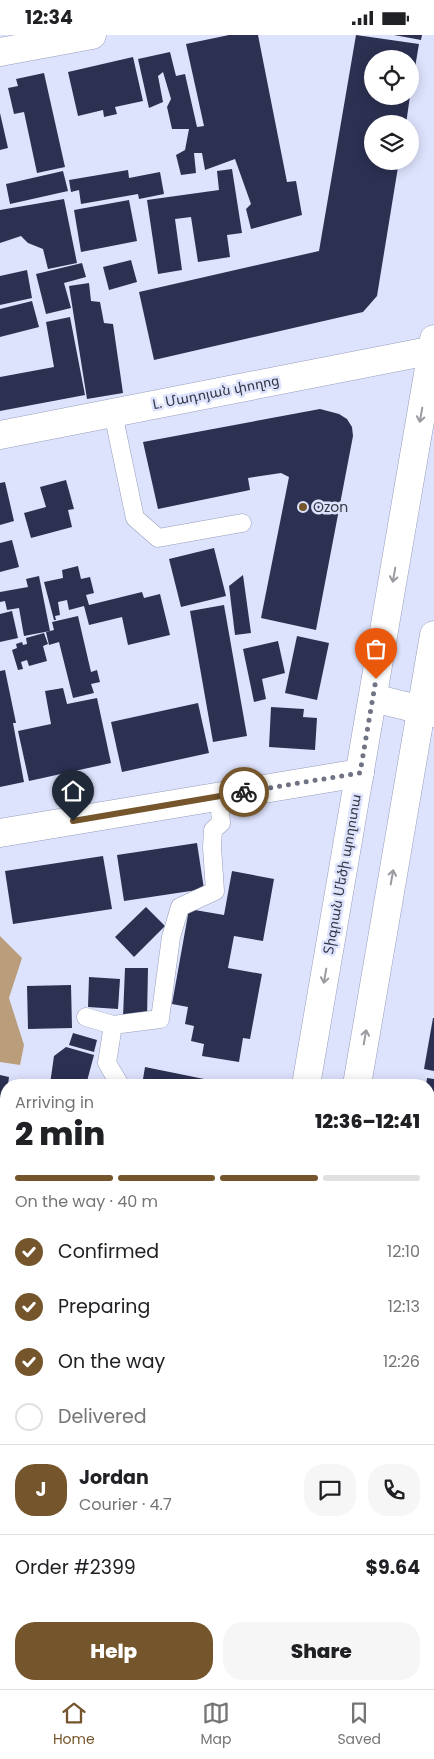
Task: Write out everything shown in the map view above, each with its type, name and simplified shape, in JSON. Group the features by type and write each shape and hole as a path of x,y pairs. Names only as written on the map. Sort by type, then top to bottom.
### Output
{"main road":[{"path":"0,52 92,35"},
{"name":"L. Մադոյան փողոց","path":"0,435 433,346"},
{"name":"Տիգրան Մեծի պողոտա","path":"307,1079 433,346"},
{"path":"358,1079 428,712 434,635"},
{"path":"373,698 428,712"},
{"path":"0,833 360,773"}],"lane":[{"path":"113,413 135,518 158,538 242,523"},
{"path":"86,1017 112,1025 160,1019 171,937 180,907 214,891 212,847 214,830 221,823 219,797"},
{"path":"112,1025 108,1063 117,1079"}],"shaded area":[{"path":"0,936 22,958 9,998 24,1045 20,1065 0,1062"}],"building":[{"path":"229,35 258,35 287,182 296,181 302,215 251,229 246,209 251,204 235,159 205,170 202,153 194,153 196,173 181,175 176,155 185,150 189,129 172,129 167,107 171,99 163,72 158,76 163,102 149,108 138,59 170,52 176,76 185,74 197,127 204,126 186,44"},
{"path":"356,35 419,44 418,50 364,50 364,105 409,105 407,115 364,115 364,170 398,170 377,296 363,312 154,360 139,292 319,251"},
{"path":"394,35 422,35 421,40"},
{"path":"133,57 143,101 115,107 117,114 104,117 103,110 78,116 68,72"},
{"path":"44,73 65,167 37,173 24,112 14,114 8,88 18,86 16,79"},
{"path":"0,113 8,148 0,150"},
{"path":"232,169 242,233 227,235 230,257 198,262 191,217 175,219 182,270 158,274 147,200 219,190 217,171"},
{"path":"128,170 129,178 160,172 164,194 139,199 138,194 81,204 79,190 71,192 69,180"},
{"path":"63,171 68,191 10,204 6,184"},
{"path":"64,199 77,263 48,269 43,249 28,243 21,236 0,243 0,210"},
{"path":"129,200 137,241 81,252 74,210"},
{"path":"131,260 137,282 109,290 103,267"},
{"path":"82,263 86,277 64,283 71,308 46,314 36,274"},
{"path":"27,270 32,298 0,305 0,276"},
{"path":"89,283 91,301 100,302 104,323 113,324 123,393 87,399 69,286"},
{"path":"32,301 39,327 0,337 0,309"},
{"path":"70,317 85,395 0,411 0,377 54,367 46,322"},
{"path":"320,409 339,414 347,419 352,427 353,436 316,630 261,618 289,477 281,473 248,478 250,490 158,509 143,442"},
{"path":"66,480 74,509 68,510 72,527 31,538 24,513 46,507 40,487"},
{"path":"5,482 14,521 0,525 0,483"},
{"path":"12,540 19,567 0,572 0,543"},
{"path":"214,548 226,596 181,607 169,559"},
{"path":"78,566 81,579 90,577 94,593 86,595 89,605 142,592 144,598 160,594 170,635 128,645 122,617 89,625 84,606 69,610 67,600 58,602 60,615 55,616 56,620 54,620 44,582 63,578 62,570"},
{"path":"243,575 251,633 235,635 229,586"},
{"path":"39,576 50,631 24,636 19,608 7,610 5,601 0,602 0,592 28,587 26,579"},
{"path":"224,605 247,736 213,742 190,611"},
{"path":"12,611 18,638 0,642 0,614"},
{"path":"78,616 91,672 97,670 100,682 91,684 94,693 73,698 59,642 49,645 46,632 54,630 52,622"},
{"path":"44,633 48,644 43,646 47,661 29,666 27,660 21,662 23,669 18,670 12,650 17,648 16,644 22,642 23,645 27,644 26,638"},
{"path":"297,636 329,643 317,700 285,693"},
{"path":"278,641 285,673 262,679 266,699 254,702 243,649"},
{"path":"5,670 16,723 13,723 24,782 0,787 0,671"},
{"path":"63,688 67,704 97,698 111,763 29,781 18,731 51,724 45,691"},
{"path":"198,703 209,753 122,772 111,722"},
{"path":"271,707 304,709 303,717 317,718 315,750 269,747"},
{"path":"197,843 204,889 124,901 117,855"},
{"path":"103,856 112,909 13,924 5,871"},
{"path":"232,871 274,879 263,941 234,936 228,968 262,974 250,1039 243,1038 239,1062 202,1056 204,1044 191,1041 194,1026 185,1024 188,1007 172,1004 189,909 224,915"},
{"path":"146,907 165,926 134,957 115,937"},
{"path":"125,968 148,968 147,1018 123,1017"},
{"path":"89,977 120,979 118,1009 88,1007"},
{"path":"71,985 72,1028 28,1029 27,986"},
{"path":"434,1018 434,1071 424,1069"},
{"path":"73,1033 97,1040 94,1052 69,1045"},
{"path":"66,1047 94,1055 88,1079 51,1079 54,1056"},
{"path":"145,1067 204,1079 143,1079"},
{"path":"0,1075 9,1077 9,1079 0,1079"}],"way so far":[{"path":"244,792 360,773 376,679"}],"place":[{"name":"Ozon","path":"303,507"}],"route":[{"path":"73,821 244,792"}]}
